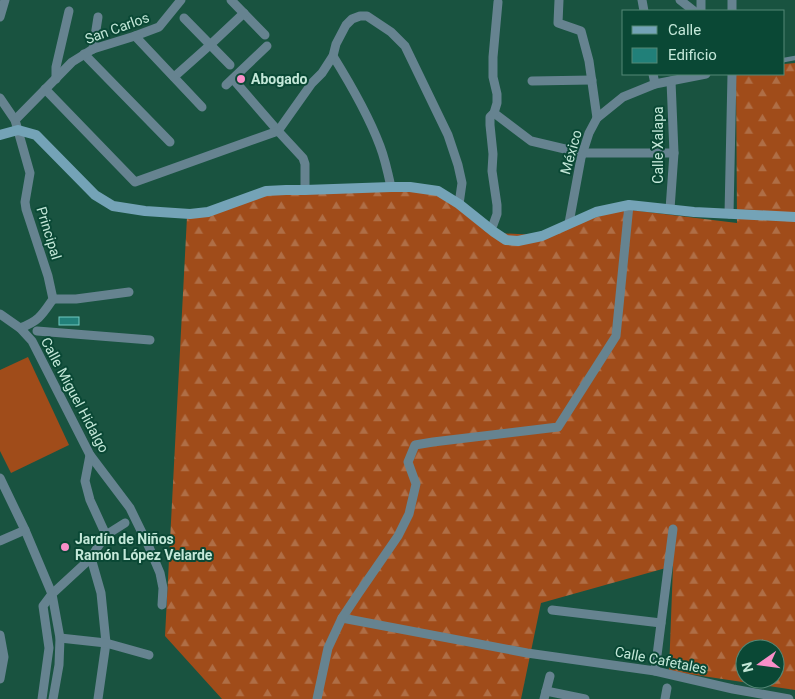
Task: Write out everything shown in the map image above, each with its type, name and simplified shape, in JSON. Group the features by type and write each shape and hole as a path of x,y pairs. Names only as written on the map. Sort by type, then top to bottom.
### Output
{"street":[{"path":"0,17 5,0"},
{"name":"San Carlos","path":"16,125 45,89 72,62 89,51 159,27 182,0"},
{"path":"231,0 265,35"},
{"path":"558,0 558,23 581,31 589,61 598,118"},
{"path":"680,0 693,10"},
{"path":"488,228 493,224 497,214 492,171 494,154 490,117 494,113 497,103 493,57 498,2"},
{"path":"56,79 56,66 69,11"},
{"path":"174,77 244,13"},
{"path":"45,89 135,182 278,131 333,56 336,44 346,25 352,19 367,16 391,32 405,46 448,135 458,164 462,183 459,204"},
{"path":"98,17 89,51 170,142"},
{"path":"184,18 230,65"},
{"path":"135,36 202,107"},
{"path":"267,46 230,82 303,158 305,164 305,190"},
{"path":"333,56 357,95 371,124 381,147 391,187"},
{"path":"653,75 655,84"},
{"name":"México","path":"569,223 582,153 589,133 598,118 623,98 655,84 697,75"},
{"path":"729,214 732,75"},
{"path":"532,82 592,80"},
{"name":"Calle Xalapa","path":"670,209 674,153 671,81"},
{"name":"Principal","path":"0,98 16,125 25,152 30,173 25,202 26,209 48,276 53,299"},
{"path":"494,113 531,141 582,153 674,153"},
{"path":"0,135 16,125 36,135 95,195 113,206 145,211 190,214 208,212 266,191 410,187 438,191 459,204 506,240 518,241 542,236 596,212 628,205 729,214 795,217"},
{"path":"317,699 328,648 342,618 398,536 409,514 416,484 408,462 415,446 433,442 558,427 616,336 628,205"},
{"path":"32,341 41,318 53,299 76,300 129,292"},
{"name":"Calle Miguel Hidalgo","path":"0,314 20,328 32,341 90,455 130,508 160,573 163,588 162,605"},
{"path":"20,328 41,318"},
{"path":"37,331 150,340"},
{"path":"90,455 85,481 90,500 106,536"},
{"path":"1,482 25,530 52,594 60,638 59,665 54,699"},
{"path":"42,699 49,648 42,606 52,594 91,558 96,548 106,536 125,523"},
{"path":"655,671 673,529"},
{"path":"0,541 25,530"},
{"path":"91,558 101,593 106,643 98,699"},
{"path":"552,610 660,623"},
{"name":"Calle Cafetales","path":"342,618 527,653 655,671 733,689 788,699"},
{"path":"0,635 4,657 0,679"},
{"path":"60,638 106,643 149,655"},
{"path":"49,648 60,652"},
{"path":"550,676 545,695 584,699"},
{"path":"665,699 667,688"},
{"path":"731,699 733,689"}],"green space":[{"path":"795,63 795,690 785,688 785,639 735,639 735,681 669,671 673,566 541,603 521,699 222,699 165,636 187,217 274,187 434,191 496,233 538,235 623,209 737,223 736,75 785,75 785,64"},
{"path":"28,357 69,445 11,473 0,451 0,370"}],"building":[{"path":"59,317 79,317 79,325 59,325"}],"place":[{"name":"Abogado","path":"241,79"},
{"name":"Jardín de Niños Ramón López Velarde","path":"65,547"}]}
